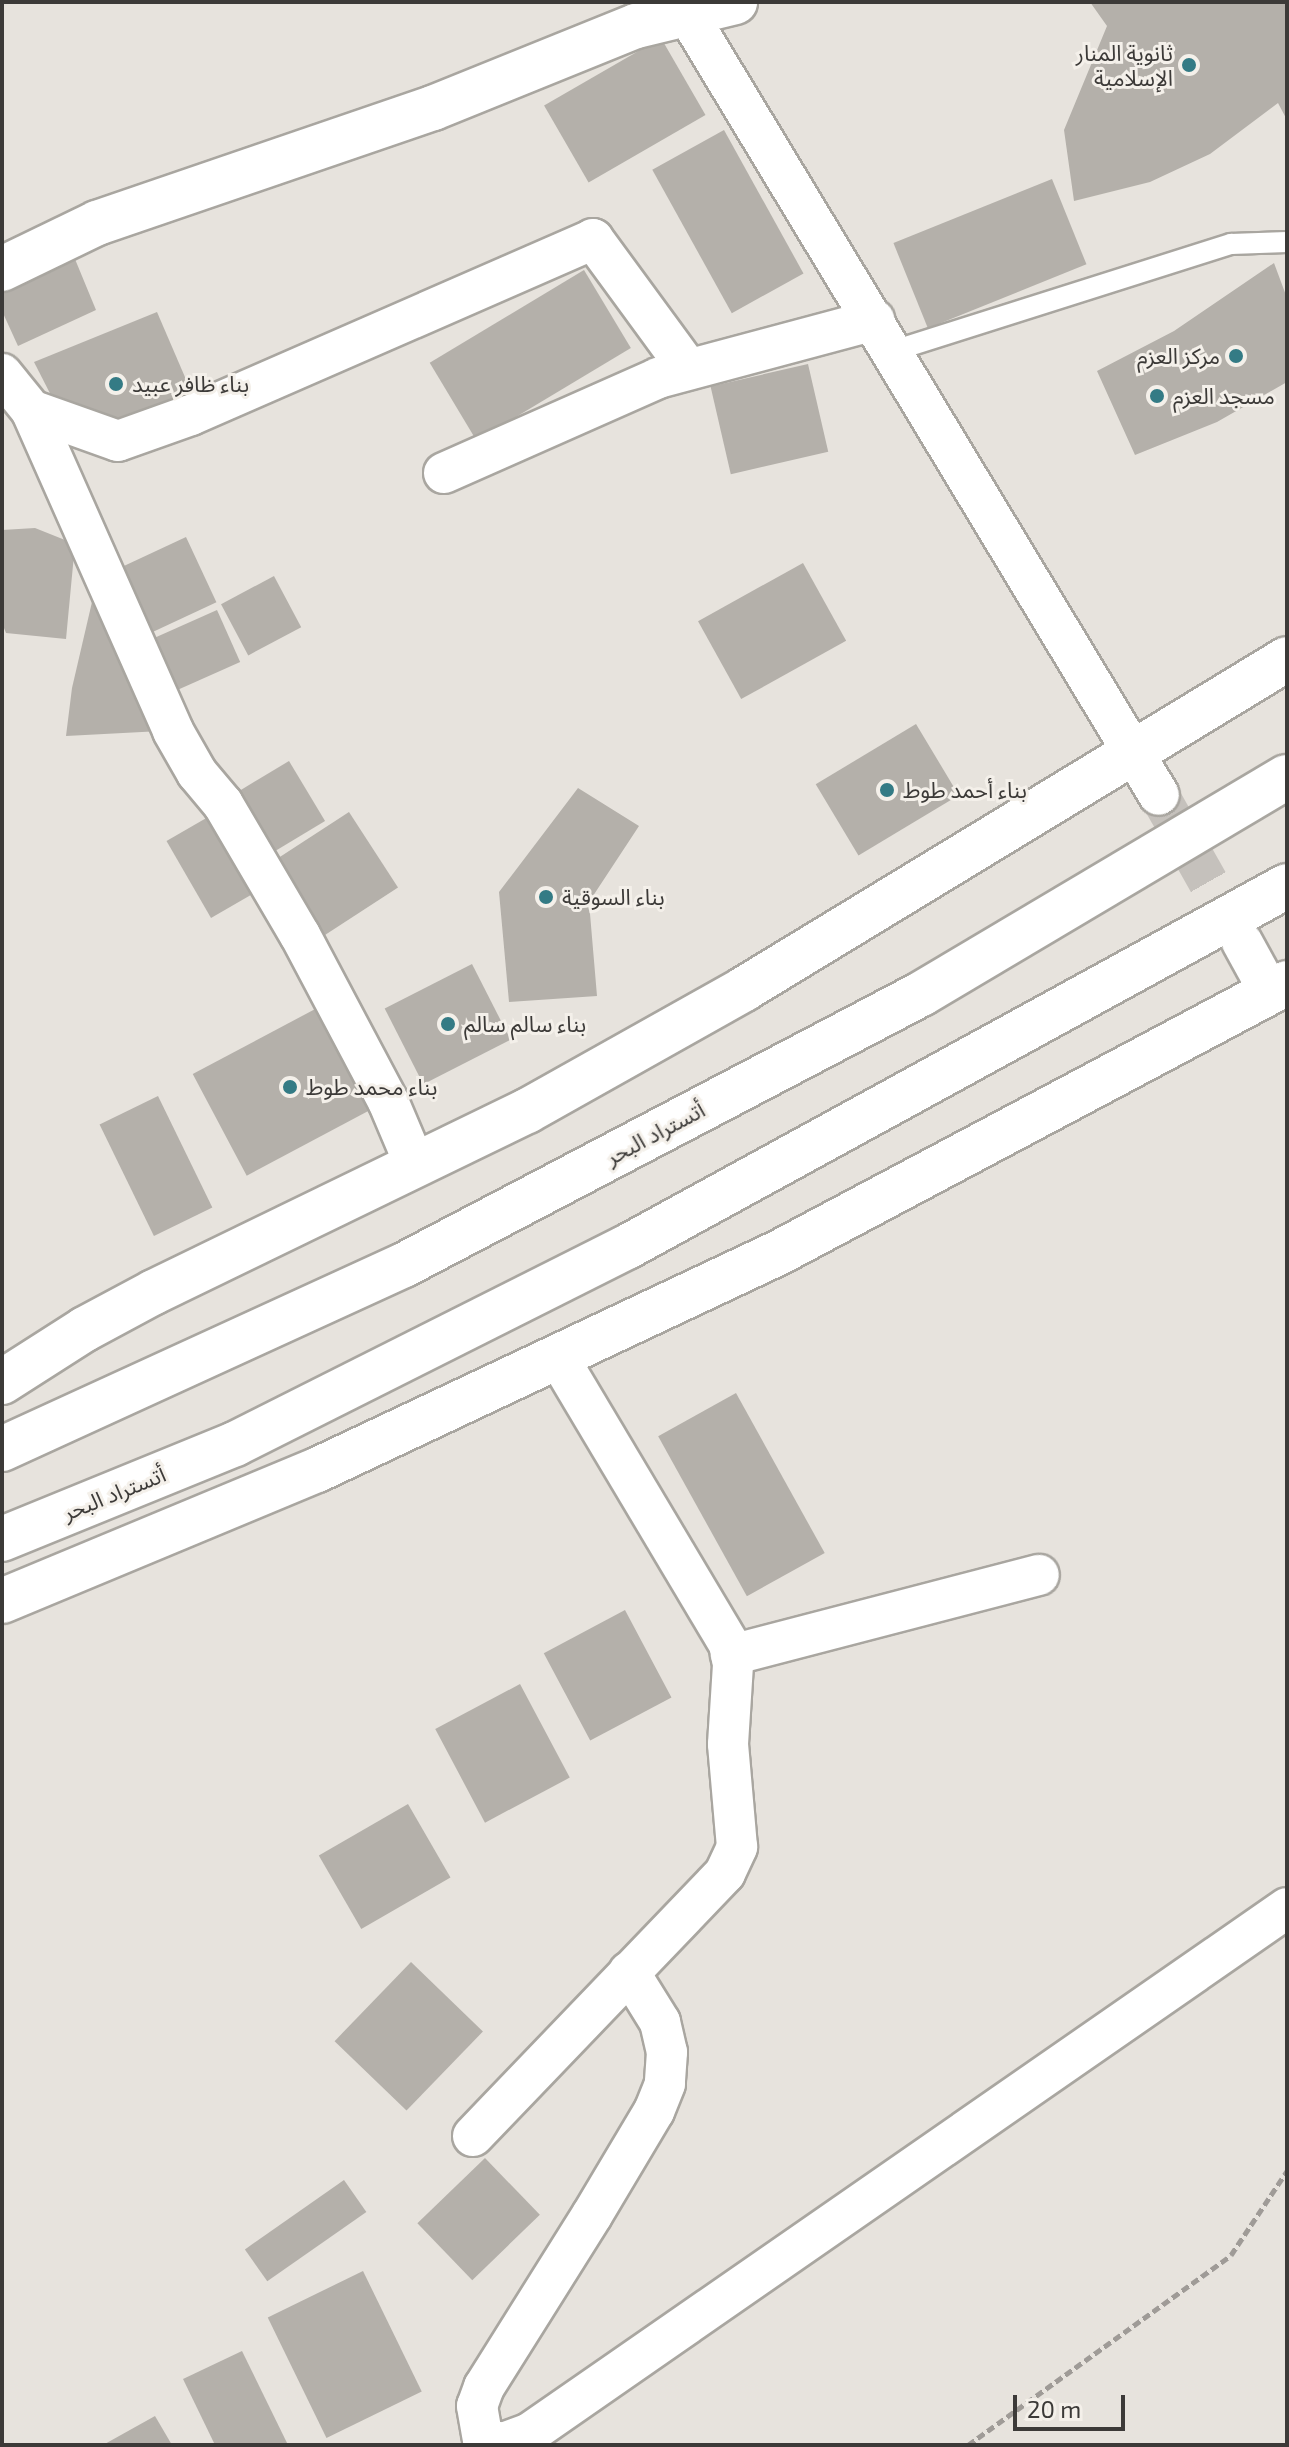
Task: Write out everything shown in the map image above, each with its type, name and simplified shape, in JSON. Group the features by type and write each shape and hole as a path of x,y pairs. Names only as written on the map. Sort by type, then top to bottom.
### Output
{"main road":[{"path":"2,269 97,223 433,108 684,7 735,2"},
{"path":"2,1382 85,1329 527,1111 744,989 1287,659"},
{"name":"أتستراد البحر","path":"2,1449 404,1265 460,1236 921,994 1287,777"},
{"name":"أتستراد البحر","path":"2,1539 235,1444 613,1254 1287,886"},
{"path":"2,1601 317,1470 794,1245 1278,988"}],"street":[{"path":"684,7 1159,795"},
{"path":"31,410 118,441 191,415 593,239 688,369"},
{"path":"444,473 658,378 688,369 884,335"},
{"path":"2,374 31,410 173,731 197,773 223,804 300,935 388,1101 415,1165"},
{"path":"1242,942 1278,988"},
{"path":"473,2136 725,1873 737,1847 728,1744 731,1655 720,1624 557,1356"},
{"path":"731,1655 1039,1575"},
{"path":"629,1972 660,2022 667,2052 665,2084 654,2111 592,2215 484,2387 477,2406 483,2439 503,2443 530,2433 1287,1908"}],"lane":[{"path":"884,335 1231,244 1287,242"}],"path":[{"path":"968,2445 1231,2255 1287,2171"}],"building":[{"name":"ثانوية المنار الإسلامية","path":"1090,2 1287,2 1287,120 1278,103 1210,154 1150,182 1074,201 1064,130 1107,26"},
{"path":"661,38 706,115 589,183 544,106"},
{"path":"724,130 804,273 732,313 652,170"},
{"path":"1052,179 1086,264 928,328 893,243"},
{"path":"70,247 96,310 18,346 2,311 2,281"},
{"path":"1274,263 1287,298 1287,382 1217,422 1135,455 1097,371 1174,331"},
{"path":"584,270 631,348 477,441 430,363"},
{"name":"بناء ظافر عبيد","path":"157,312 197,405 119,433 60,413 34,362"},
{"path":"808,364 828,452 731,474 711,386"},
{"path":"35,528 75,544 66,639 6,633 2,623 2,530"},
{"path":"186,537 216,602 146,635 115,570"},
{"path":"803,563 846,641 741,699 698,621"},
{"path":"274,576 301,627 248,655 221,604"},
{"path":"92,602 102,602 161,731 66,736 72,688"},
{"path":"217,610 240,662 169,694 146,642"},
{"name":"بناء أحمد طوط","path":"916,724 959,795 858,855 816,784"},
{"path":"289,761 325,821 273,852 237,792"},
{"name":"بناء السوقية","path":"578,788 639,826 589,902 597,996 509,1002 499,892"},
{"path":"349,812 398,887 324,935 275,860"},
{"path":"215,813 260,890 211,918 167,841"},
{"name":"بناء سالم سالم","path":"472,964 511,1040 423,1084 385,1008"},
{"name":"بناء محمد طوط","path":"334,999 388,1101 247,1176 193,1074"},
{"path":"158,1096 212,1207 154,1236 100,1124"},
{"path":"736,1393 825,1553 747,1596 658,1436"},
{"path":"625,1610 671,1697 590,1741 544,1653"},
{"path":"520,1684 570,1778 485,1823 435,1729"},
{"path":"408,1804 450,1878 361,1929 319,1856"},
{"path":"411,1962 483,2031 407,2111 335,2041"},
{"path":"485,2158 540,2215 472,2280 417,2223"},
{"path":"344,2180 366,2212 267,2281 245,2249"},
{"path":"363,2271 422,2391 326,2438 268,2317"},
{"path":"242,2351 288,2445 215,2445 183,2379"},
{"path":"155,2416 172,2445 103,2445"}],"tunnel":[{"path":"1159,795 1242,942"}],"place":[{"name":"ثانوية المنار الإسلامية","path":"1189,65"},
{"name":"مركز العزم","path":"1236,356"},
{"name":"بناء ظافر عبيد","path":"116,384"},
{"name":"مسجد العزم","path":"1157,396"},
{"name":"بناء أحمد طوط","path":"887,790"},
{"name":"بناء السوقية","path":"546,897"},
{"name":"بناء سالم سالم","path":"448,1024"},
{"name":"بناء محمد طوط","path":"290,1087"}]}
